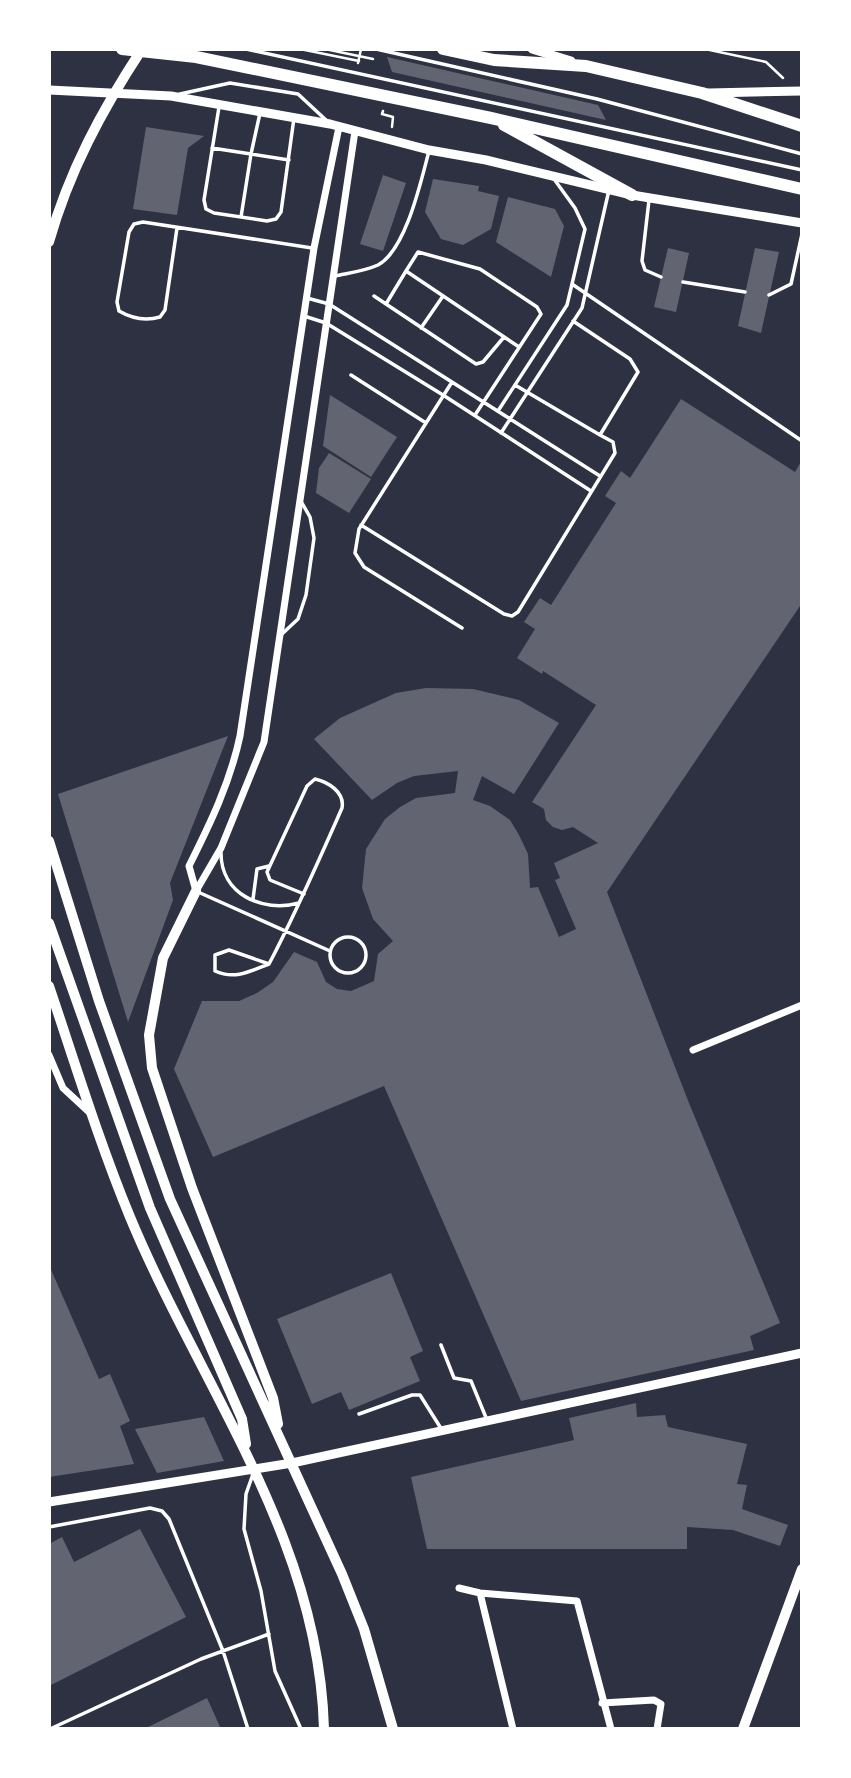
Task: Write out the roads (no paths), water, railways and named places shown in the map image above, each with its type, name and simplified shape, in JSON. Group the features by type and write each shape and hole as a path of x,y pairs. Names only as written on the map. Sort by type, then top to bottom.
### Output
{"highway":[{"path":"122,49 196,57 491,118 802,189"},
{"path":"443,49 494,60 586,66 702,93 802,126"},
{"path":"491,118 632,195"}],"main road":[{"path":"49,242 78,159 107,102 142,49"},
{"path":"49,841 63,893 170,1199 292,1462 364,1629 393,1729"},
{"path":"196,891 163,958 149,1035 152,1068 192,1188 274,1398 280,1437"},
{"path":"49,923 150,1208 242,1419 247,1450"},
{"path":"49,986 130,1217 208,1380 256,1469 304,1594 317,1642 324,1729"},
{"path":"743,1729 802,1569"}],"street":[{"path":"533,49 586,66"},
{"path":"49,90 171,96 219,104 334,125 429,150 632,195 802,223"},
{"path":"702,93 798,91"},
{"path":"196,891 189,866 226,787 240,736 334,125"},
{"path":"196,891 221,848 260,759 355,131"},
{"path":"693,1050 802,1005"},
{"path":"49,1055 63,1088 96,1119"},
{"path":"49,1502 292,1462 443,1432 802,1353"},
{"path":"459,1588 480,1593 577,1601 611,1729"},
{"path":"480,1593 513,1729"},
{"path":"602,1703 654,1700 661,1704 657,1729"}],"lane":[{"path":"246,49 802,170"},
{"path":"376,49 597,99 802,154"},
{"path":"171,96 230,83 298,94 334,125"},
{"path":"219,104 204,200 206,209 214,213 267,221 276,219 281,212 294,118"},
{"path":"241,217 260,112"},
{"path":"212,148 289,160"},
{"path":"333,276 379,264 391,254 406,223 429,150"},
{"path":"498,411 567,305 585,229 575,208 553,177"},
{"path":"501,433 582,308 609,190"},
{"path":"649,198 642,261 645,270 661,277"},
{"path":"177,228 164,310 160,317 151,320 127,316 119,311 117,302 130,232 134,224 143,222 314,248"},
{"path":"769,295 792,284 802,234"},
{"path":"386,304 418,252 424,252 480,269 537,307 541,314 538,321 474,415"},
{"path":"406,271 519,347"},
{"path":"682,282 745,292"},
{"path":"572,284 802,441"},
{"path":"374,296 476,364 483,362 504,337"},
{"path":"421,328 443,296"},
{"path":"307,298 329,304 600,476"},
{"path":"304,316 326,323 591,491"},
{"path":"573,321 630,359 637,367 638,372 600,435"},
{"path":"351,374 426,423"},
{"path":"452,382 361,525 355,553 365,567 462,628"},
{"path":"361,525 504,614 512,616 518,612 616,447 515,385"},
{"path":"278,638 298,619 306,595 314,538 310,517 301,500"},
{"path":"270,964 229,950 215,955 213,964 215,971 225,975 243,975 270,964 304,894 344,800 325,782 315,779 307,786 267,877 304,894"},
{"path":"221,848 221,867 234,890 268,906 283,907 299,903"},
{"path":"253,900 254,874 257,869 270,866"},
{"path":"196,891 330,951"},
{"path":"343,937 353,937 361,942 366,950 366,959 354,973 344,973 336,969 331,961 330,951 343,937"},
{"path":"441,1345 454,1378 471,1381 488,1422"},
{"path":"359,1414 412,1395 420,1395 426,1400 443,1432"},
{"path":"256,1469 246,1494 244,1518 275,1671 301,1729"},
{"path":"49,1527 150,1508 162,1511 169,1518 223,1651 248,1729"},
{"path":"50,1729 223,1651 269,1634"}]}
